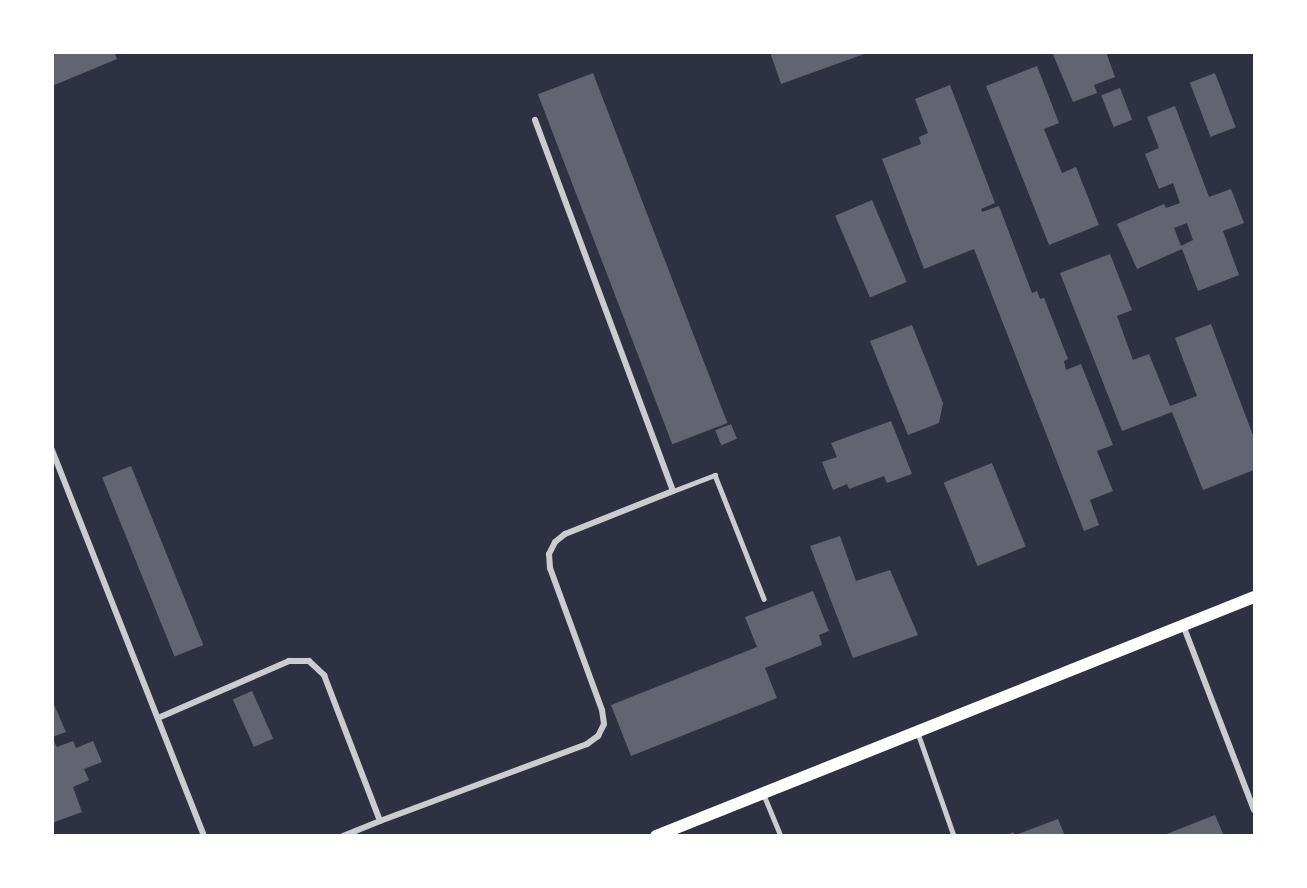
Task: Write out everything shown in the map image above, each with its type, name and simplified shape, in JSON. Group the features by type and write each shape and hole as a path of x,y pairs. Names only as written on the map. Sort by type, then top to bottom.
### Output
{"main road":[{"path":"657,836 1254,597"}],"street":[{"path":"343,836 587,744 598,736 604,724 602,710 550,568 549,554 555,542 565,534 673,491 535,120"},
{"path":"52,450 204,836"},
{"path":"1183,624 1254,810"},
{"path":"158,718 289,661 309,661 324,675 380,821"}],"lane":[{"path":"673,491 715,475 764,599"},
{"path":"917,731 954,836"},
{"path":"763,793 781,836"}],"building":[{"path":"52,52 114,52 117,59 52,86"},
{"path":"770,52 867,52 867,53 781,84"},
{"path":"1052,52 1106,52 1115,77 1094,85 1097,93 1073,102"},
{"path":"1037,66 1059,123 1044,129 1062,173 1076,167 1099,225 1049,245 986,86"},
{"path":"593,73 727,423 672,444 538,94"},
{"path":"1215,73 1236,127 1211,137 1190,83"},
{"path":"950,85 995,203 981,209 982,212 999,206 1032,293 1037,291 1040,299 1044,298 1068,359 1064,361 1066,370 1081,364 1113,445 1097,451 1113,491 1090,500 1099,525 1084,531 974,249 924,269 882,159 921,144 919,137 928,133 915,99"},
{"path":"1120,88 1132,120 1114,127 1101,95"},
{"path":"1175,106 1209,197 1231,189 1244,223 1223,231 1239,275 1198,291 1182,249 1137,269 1117,224 1164,204 1166,208 1180,203 1173,183 1159,189 1145,154 1159,148 1147,117","holes":["1187,223 1193,240 1181,246 1174,228"]},
{"path":"872,200 907,282 870,298 835,216"},
{"path":"1110,254 1132,310 1117,316 1133,360 1149,354 1170,406 1197,396 1175,338 1211,324 1254,438 1254,470 1203,490 1172,412 1122,431 1060,273"},
{"path":"912,325 943,403 939,423 908,435 870,341"},
{"path":"891,421 912,474 887,483 884,476 849,489 847,484 833,490 822,462 837,457 831,443"},
{"path":"731,424 737,439 721,445 715,430"},
{"path":"992,463 1026,546 978,566 944,482"},
{"path":"131,466 203,645 175,657 102,478"},
{"path":"840,536 856,581 890,570 918,635 853,658 810,546"},
{"path":"813,591 829,631 819,635 822,645 765,668 777,698 631,756 611,705 757,647 745,617"},
{"path":"252,691 273,739 254,747 233,700"},
{"path":"52,700 66,732 52,737"},
{"path":"52,738 57,747 73,741 76,748 93,741 102,762 84,769 89,780 73,787 82,812 52,823"},
{"path":"1215,815 1224,836 1164,836 1164,835"},
{"path":"1058,819 1065,836 1005,836 1013,832 1015,835"}]}
